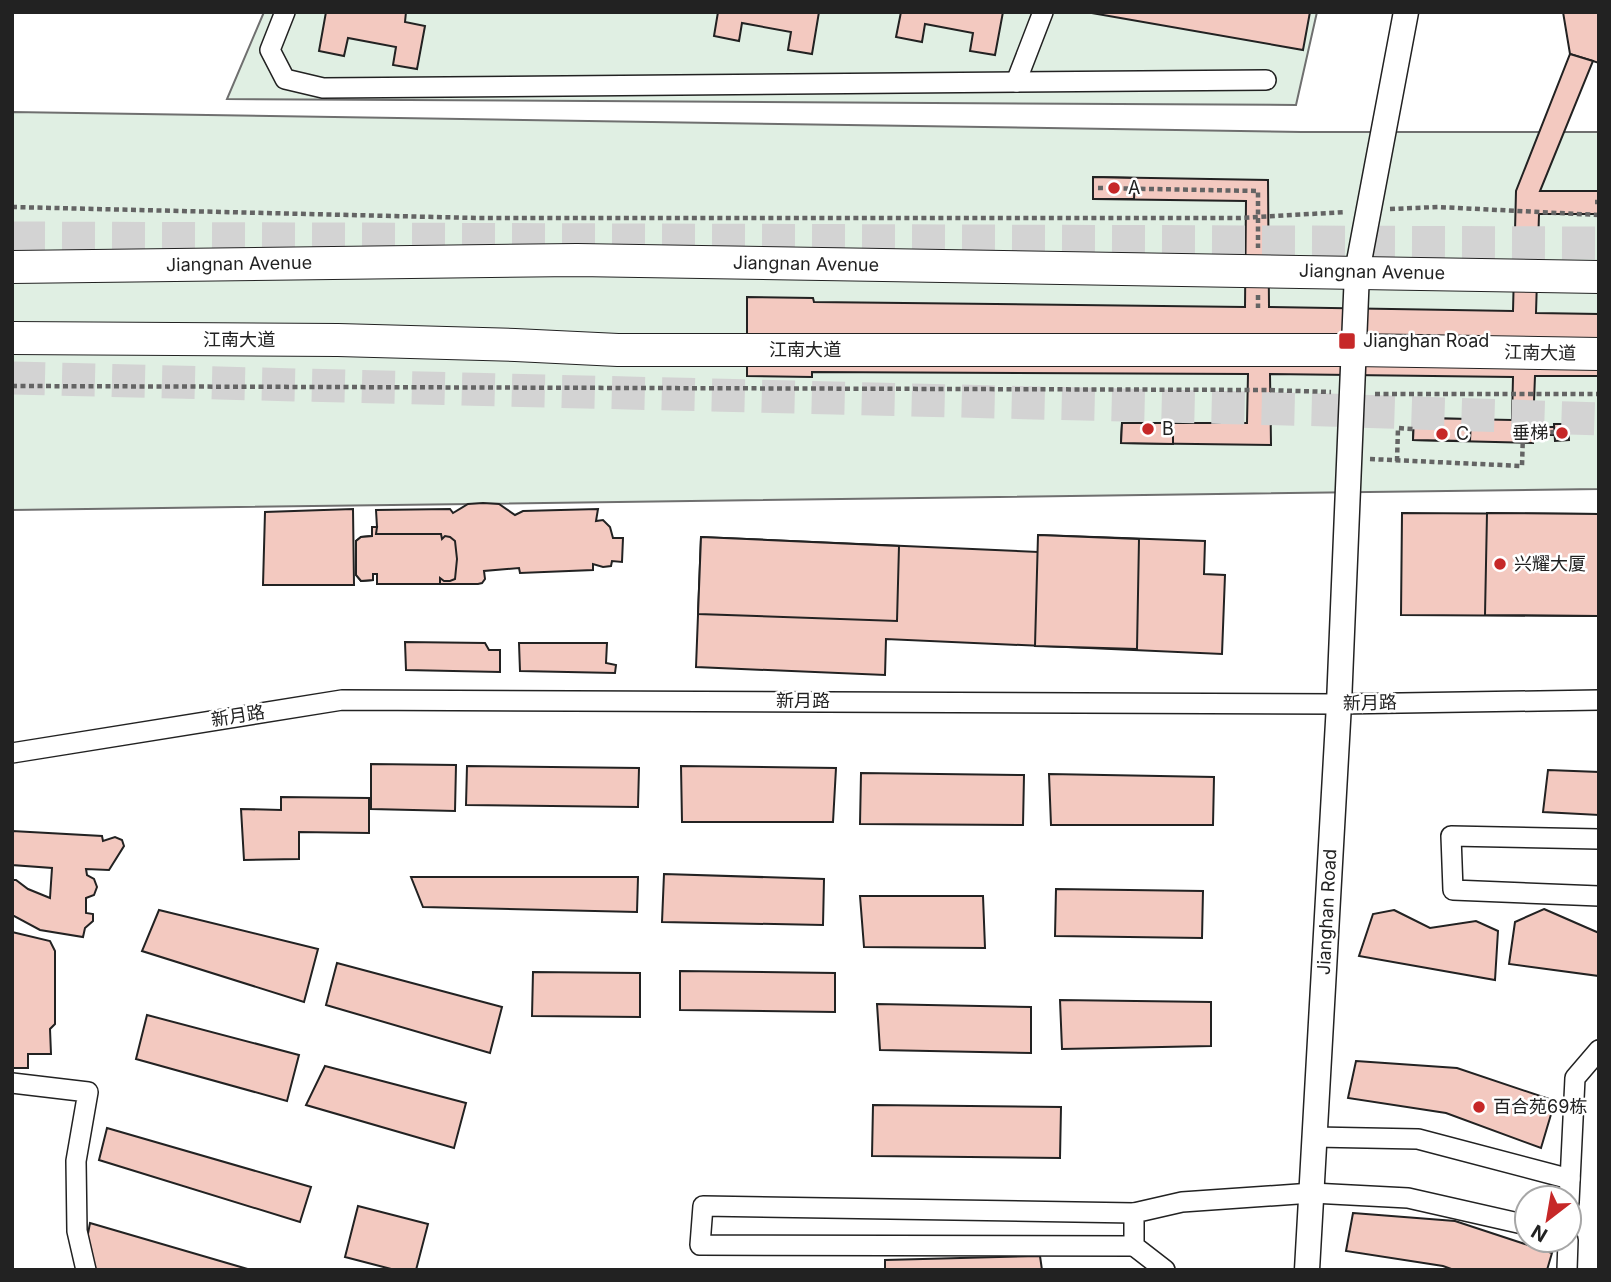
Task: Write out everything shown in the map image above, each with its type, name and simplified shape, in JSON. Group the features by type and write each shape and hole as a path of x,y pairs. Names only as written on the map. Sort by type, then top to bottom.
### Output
{"main road":[{"name":"Jiangnan Avenue","path":"12,267 577,260 1599,277"},
{"name":"江南大道","path":"12,338 351,341 618,350 1354,350 1599,354"}],"street":[{"path":"285,12 270,50 285,79 323,88 1266,80"},
{"path":"1016,82 1043,12"},
{"name":"Jianghan Road","path":"1307,1270 1339,704 1357,272 1406,12"},
{"name":"新月路","path":"12,753 342,700 1339,704 1599,700"},
{"path":"1599,839 1451,836 1452,890 1599,896"},
{"path":"1570,1184 1576,1078 1599,1050"},
{"path":"12,1083 88,1092 76,1161 77,1231 86,1270"},
{"path":"1315,1137 1418,1139 1570,1179"},
{"path":"1165,1270 1134,1245 700,1245 703,1206 1134,1213 1182,1202 1312,1193 1408,1198 1513,1222"},
{"path":"1134,1213 1134,1245"}],"path":[{"path":"1098,188 1258,191 1258,256"},
{"path":"12,207 477,218 1238,218 1438,207 1599,215"},
{"path":"1258,282 1258,308"},
{"path":"12,386 1266,390 1396,395 1599,394"},
{"path":"1397,460 1398,429 1413,429"},
{"path":"1350,458 1522,466 1523,433 1555,432"}],"green space":[{"path":"264,12 1317,12 1296,105 227,99"},
{"path":"12,112 1302,132 1599,132 1599,489 12,510"}],"building":[{"path":"326,12 406,12 405,22 425,26 417,69 393,65 396,47 348,38 344,56 319,51"},
{"path":"718,12 819,12 812,54 788,50 791,32 742,23 739,41 714,36"},
{"path":"901,12 1003,12 995,55 970,51 973,33 925,24 922,42 896,37"},
{"path":"1086,12 1310,12 1303,50"},
{"path":"1563,12 1599,12 1599,63 1570,54"},
{"name":"Jianghan Road","path":"1570,54 1593,61 1540,191 1599,191 1599,214 1539,214 1536,313 1599,314 1599,376 1535,376 1533,427 1555,427 1555,435 1533,435 1533,443 1413,440 1414,418 1512,420 1513,377 1270,374 1271,445 1121,443 1122,423 1247,423 1248,374 812,372 812,377 747,376 747,297 813,298 814,302 1245,307 1246,201 1093,199 1093,177 1268,180 1269,307 1513,311 1516,191"},
{"name":"A","path":"1093,177 1135,178 1134,199 1093,199"},
{"name":"C","path":"1414,418 1471,419 1470,441 1413,440"},
{"name":"B","path":"1122,423 1173,423 1173,444 1121,443"},
{"name":"垂梯","path":"1554,424 1568,424 1569,440 1555,441"},
{"path":"468,504 499,504 515,515 523,511 598,509 596,521 603,520 610,527 613,538 623,538 622,562 612,561 611,566 603,567 593,564 593,570 520,573 519,568 484,571 485,579 478,584 377,584 377,574 373,574 373,580 361,581 356,575 356,541 361,537 372,536 372,527 377,527 376,510 450,509 453,513"},
{"path":"353,509 354,585 263,585 265,512"},
{"name":"兴耀大厦","path":"1402,513 1599,514 1599,616 1401,615"},
{"path":"1487,513 1599,514 1599,616 1485,615"},
{"path":"372,527 377,527 376,534 441,534 442,539 445,536 450,537 455,541 455,579 444,581 440,578 440,584 377,584 377,574 373,574 373,580 361,581 356,575 356,541 361,537 372,536"},
{"path":"1038,535 1205,541 1204,574 1225,575 1222,654 886,639 885,675 696,667 701,537 1038,552"},
{"path":"1038,535 1139,539 1137,649 1035,646"},
{"path":"701,537 899,546 897,621 698,614"},
{"path":"405,642 485,643 489,650 500,650 500,672 406,670"},
{"path":"519,643 607,643 606,663 616,665 615,673 520,671"},
{"path":"371,764 456,765 455,811 371,809"},
{"path":"467,766 639,768 638,807 466,805"},
{"path":"681,766 836,768 833,822 682,822"},
{"path":"1548,770 1599,772 1599,815 1543,812"},
{"path":"861,773 1024,775 1023,825 860,824"},
{"path":"1049,774 1214,777 1213,825 1051,825"},
{"path":"281,797 369,798 369,833 299,832 299,859 244,860 241,809 281,810"},
{"path":"12,831 102,836 103,841 115,837 122,840 124,846 109,870 86,869 87,875 94,879 97,887 94,895 86,898 86,913 93,914 93,921 85,928 83,937 40,930 12,915 12,880 50,898 52,868 12,865"},
{"path":"664,874 824,879 823,925 662,922"},
{"path":"411,877 638,877 637,912 423,907"},
{"path":"1056,889 1203,891 1202,938 1055,936"},
{"path":"860,896 983,896 985,948 864,947"},
{"path":"1544,909 1599,933 1599,976 1509,964 1515,922"},
{"path":"159,910 318,949 304,1002 142,951"},
{"path":"1394,910 1430,928 1476,921 1498,931 1495,980 1359,956 1373,914"},
{"path":"12,932 50,941 55,951 55,1024 50,1029 51,1054 28,1054 28,1068 12,1068"},
{"path":"337,963 502,1007 490,1053 326,1005"},
{"path":"680,971 835,973 835,1012 680,1010"},
{"path":"533,972 640,973 640,1017 532,1016"},
{"path":"1060,1000 1211,1002 1211,1046 1062,1049"},
{"path":"877,1004 1031,1007 1031,1053 880,1050"},
{"path":"147,1015 299,1055 287,1101 136,1059"},
{"name":"百合苑69栋","path":"1356,1061 1457,1068 1555,1101 1541,1148 1446,1113 1348,1098"},
{"path":"325,1066 466,1103 454,1148 306,1105"},
{"path":"873,1105 1061,1107 1060,1158 872,1156"},
{"path":"107,1128 311,1187 300,1222 99,1160"},
{"path":"358,1206 428,1224 416,1270 395,1270 345,1257"},
{"path":"1353,1213 1455,1221 1513,1240 1513,1254 1552,1254 1547,1270 1454,1270 1346,1251"},
{"path":"90,1223 251,1270 81,1270"},
{"path":"1040,1256 1042,1270 885,1270 885,1260"}],"tunnel":[{"path":"12,238 1599,243"},
{"path":"12,378 1599,419"}],"place":[{"name":"A","path":"1114,188"},
{"name":"Jianghan Road","path":"1347,341"},
{"name":"B","path":"1148,429"},
{"name":"垂梯","path":"1562,433"},
{"name":"C","path":"1442,434"},
{"name":"兴耀大厦","path":"1500,564"},
{"name":"百合苑69栋","path":"1479,1107"}]}
